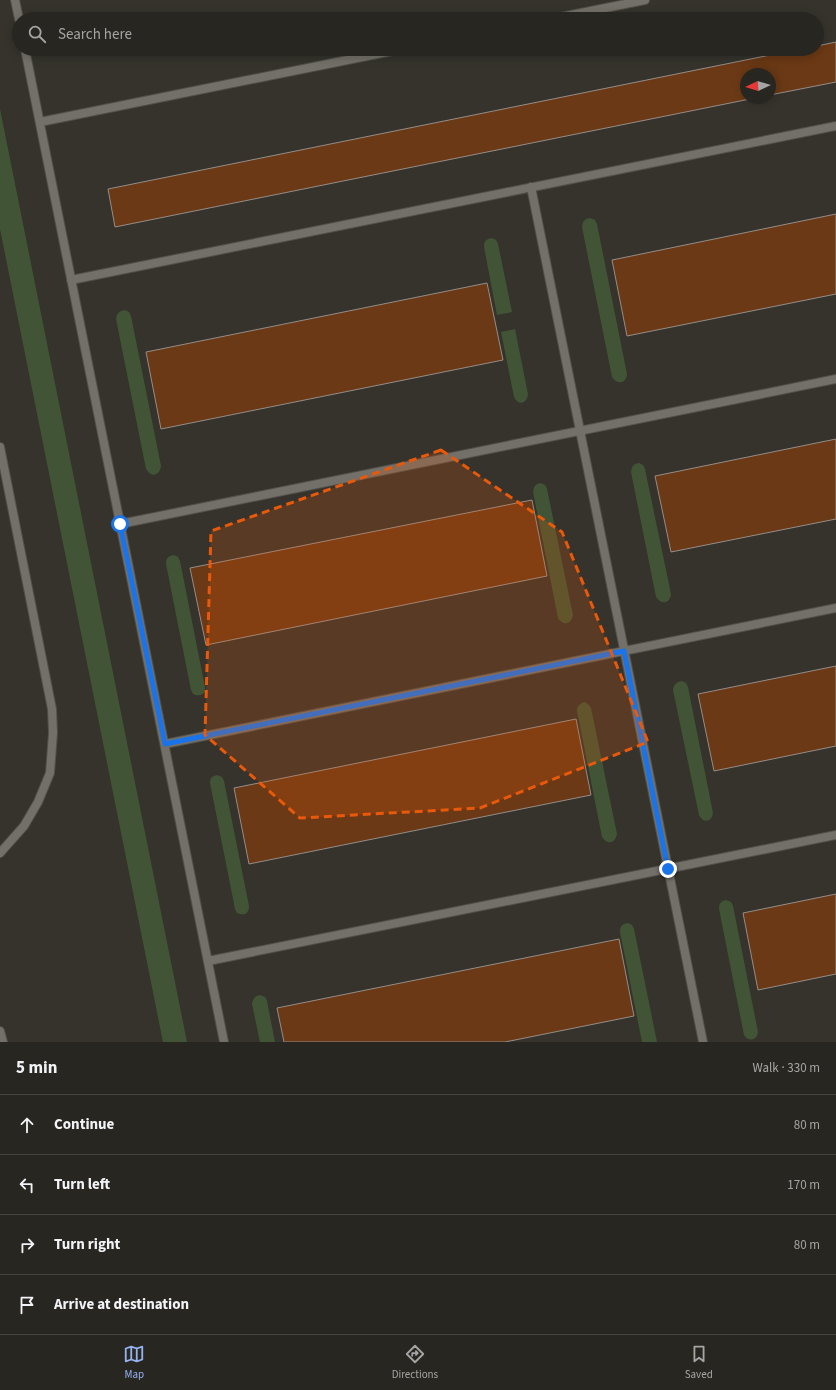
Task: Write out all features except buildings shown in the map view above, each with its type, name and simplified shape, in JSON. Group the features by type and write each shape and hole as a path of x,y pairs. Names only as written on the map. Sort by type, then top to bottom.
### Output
{"lane":[{"path":"15,0 18,12"},
{"path":"586,12 645,0"},
{"path":"26,56 224,1042"},
{"path":"40,122 367,56"},
{"path":"72,280 836,126"},
{"path":"531,187 703,1042"},
{"path":"120,524 836,379"},
{"path":"0,447 52,709 53,733 50,774 38,802 24,826 0,853"},
{"path":"165,744 836,608"},
{"path":"208,961 836,835"},
{"path":"0,1031 3,1042"}],"highlighted area":[{"path":"441,450 562,532 648,742 480,808 300,818 205,735 211,531"}],"green space":[{"path":"0,109 187,1042 163,1042 0,229"},
{"path":"590,218 595,220 597,224 627,374 625,380 621,382 614,380 612,377 582,227 583,222"},
{"path":"492,238 496,240 498,244 512,312 497,315 484,247 484,243 488,239"},
{"path":"125,310 129,312 131,316 161,466 160,470 153,475 146,469 116,319 117,315 121,311"},
{"path":"515,329 528,394 526,400 522,403 518,402 514,397 501,332"},
{"path":"639,463 643,465 645,469 671,594 669,600 665,602 658,600 656,597 631,472 633,466"},
{"path":"541,483 545,485 547,489 573,615 571,621 567,623 560,621 558,618 533,492 535,486"},
{"path":"174,555 178,557 180,561 205,687 205,692 199,695 193,694 191,690 166,564 166,560 170,556"},
{"path":"682,681 686,683 688,687 713,813 711,818 707,821 703,820 699,815 673,690 674,686 678,682"},
{"path":"585,702 591,708 617,834 615,840 611,842 604,840 602,837 577,711 579,705"},
{"path":"217,775 222,777 224,781 249,906 246,914 237,913 235,909 210,783 210,780"},
{"path":"726,900 731,902 733,906 758,1032 756,1037 752,1040 748,1039 744,1035 719,909 719,905"},
{"path":"628,923 632,925 634,929 657,1042 642,1042 620,932 620,928 624,924"},
{"path":"260,995 265,997 267,1001 275,1042 260,1042 252,1004 254,998"}],"route":[{"path":"120,524 165,744 624,651 668,869"}]}
